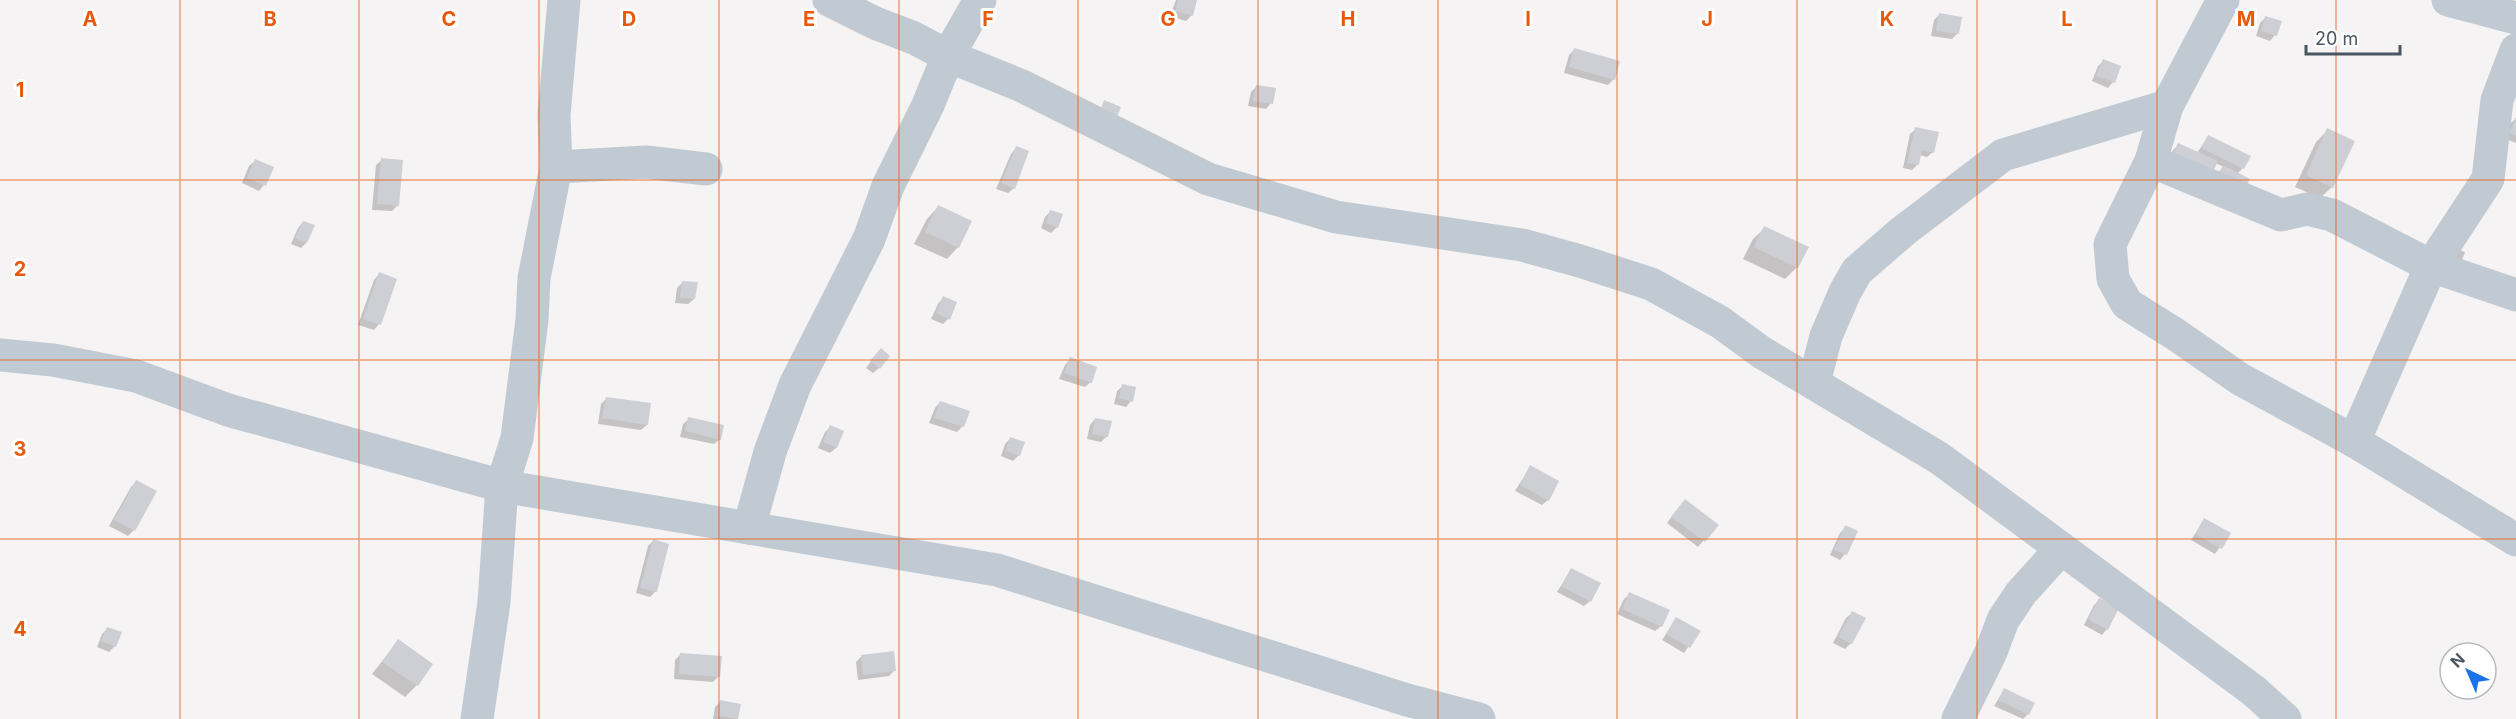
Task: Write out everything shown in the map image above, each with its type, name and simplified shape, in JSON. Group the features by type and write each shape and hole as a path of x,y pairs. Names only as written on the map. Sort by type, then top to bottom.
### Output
{"street":[{"path":"477,719 494,602 502,486 517,438 532,320 534,278 556,167 554,115 564,0"},
{"path":"829,0 875,23 914,38 948,56 1022,86 1208,179 1336,217 1522,245 1651,284 1720,322 1761,352 1939,458 2246,685 2285,719"},
{"path":"749,528 770,452 795,385 869,239 888,186 928,105 948,56 980,0"},
{"path":"2223,0 2167,106 2151,161 2110,244 2113,279 2127,304 2240,379 2354,441 2516,540"},
{"path":"2448,0 2516,18"},
{"path":"2354,441 2431,266 2487,179 2497,100 2516,50"},
{"path":"1814,383 1826,336 1857,271 1902,232 2003,155 2167,106"},
{"path":"2151,161 2282,215 2307,209 2332,215 2431,266 2516,295"},
{"path":"556,167 646,162 706,169"},
{"path":"0,355 53,360 136,376 228,410 502,486 997,570 1407,700 1479,719"},
{"path":"1958,719 1991,652 2003,620 2021,593 2061,549"}],"building":[{"path":"1178,0 1197,0 1193,16 1175,11"},
{"path":"1939,13 1962,17 1959,34 1936,31"},
{"path":"2265,16 2282,21 2277,36 2261,31"},
{"path":"1574,48 1620,61 1615,80 1569,67"},
{"path":"2103,59 2121,66 2115,83 2096,76"},
{"path":"1256,85 1276,88 1273,104 1253,101"},
{"path":"1104,100 1121,107 1114,124 1098,117"},
{"path":"2516,117 2516,136 2510,133"},
{"path":"1915,127 1939,132 1934,153 1922,150 1919,165 1907,163"},
{"path":"2327,128 2355,141 2333,188 2306,175"},
{"path":"2208,135 2251,156 2244,169 2201,148"},
{"path":"2178,143 2218,161 2209,181 2169,163"},
{"path":"1016,146 1029,151 1015,189 1001,183"},
{"path":"381,158 403,160 399,206 377,204"},
{"path":"255,159 274,167 266,186 247,178"},
{"path":"2223,165 2250,179 2241,196 2214,182"},
{"path":"938,205 972,221 959,248 925,232"},
{"path":"1050,210 1063,214 1058,228 1046,223"},
{"path":"303,221 315,225 307,243 295,238"},
{"path":"1764,226 1809,247 1798,268 1754,247"},
{"path":"379,272 397,279 381,325 363,319"},
{"path":"682,281 698,282 695,299 680,298"},
{"path":"943,296 957,302 950,320 936,313"},
{"path":"881,348 890,356 880,369 870,361"},
{"path":"1070,357 1097,367 1092,383 1064,373"},
{"path":"1122,384 1136,387 1133,402 1119,398"},
{"path":"606,397 651,403 648,425 602,418"},
{"path":"940,401 970,411 964,427 934,418"},
{"path":"688,417 724,425 721,440 685,431"},
{"path":"1095,418 1112,421 1108,437 1092,434"},
{"path":"830,425 844,431 837,448 823,442"},
{"path":"1010,437 1025,442 1020,456 1006,451"},
{"path":"1530,465 1559,481 1549,501 1520,485"},
{"path":"136,480 157,491 135,531 114,520"},
{"path":"1685,499 1719,525 1705,542 1671,517"},
{"path":"2204,518 2231,533 2222,549 2195,534"},
{"path":"1845,525 1858,531 1847,555 1834,550"},
{"path":"653,539 669,544 657,592 640,588"},
{"path":"1571,568 1601,583 1591,602 1561,586"},
{"path":"1629,592 1670,610 1662,627 1622,609"},
{"path":"2099,598 2119,608 2108,630 2088,619"},
{"path":"1852,611 1866,618 1852,644 1838,637"},
{"path":"1676,617 1701,631 1690,648 1666,634"},
{"path":"107,627 122,632 116,647 101,641"},
{"path":"398,639 433,664 418,686 382,662"},
{"path":"894,651 896,671 863,675 861,655"},
{"path":"680,653 722,656 720,677 679,674"},
{"path":"2004,688 2035,703 2029,715 1998,700"},
{"path":"720,700 741,704 738,719 717,716"}]}
